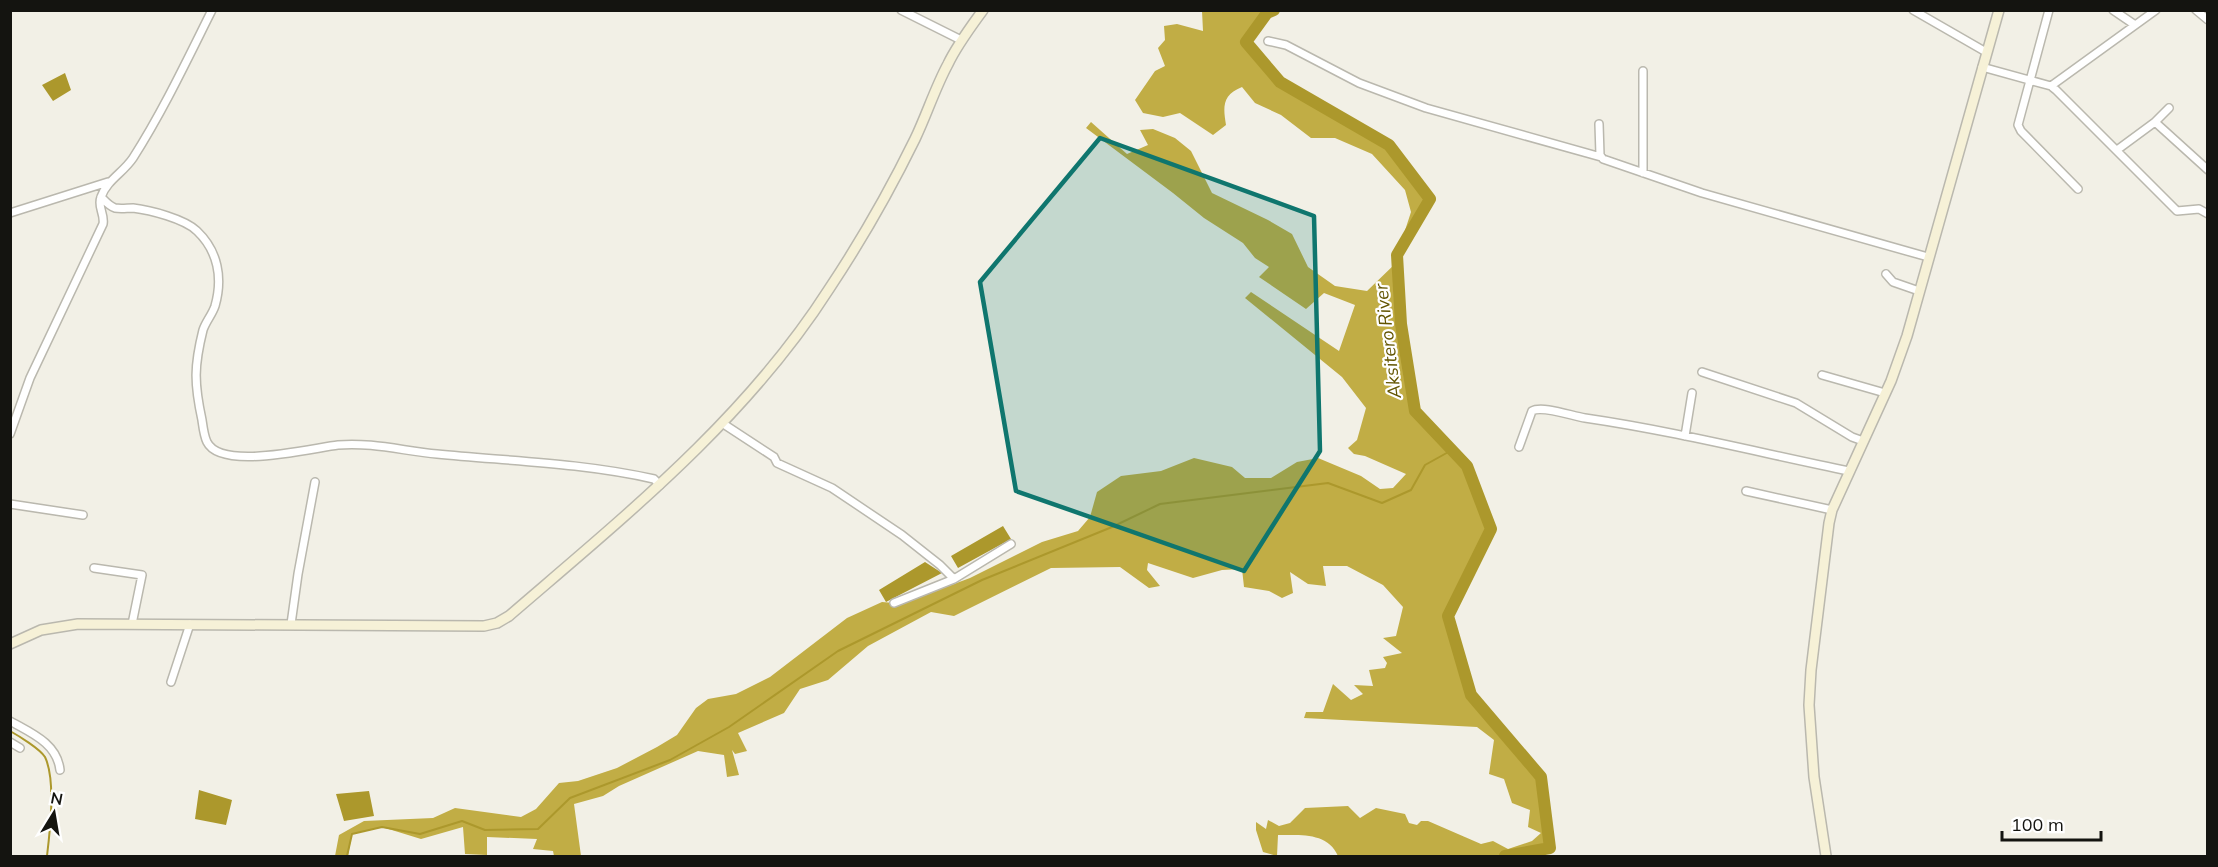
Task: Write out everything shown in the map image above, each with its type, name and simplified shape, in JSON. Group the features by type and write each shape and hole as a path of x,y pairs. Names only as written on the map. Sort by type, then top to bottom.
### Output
{"street":[{"path":"10,434 30,378 103,224 104,218 99,204 101,197 110,181 132,160 164,106 212,10"},
{"path":"901,10 961,40"},
{"path":"10,644 56,626 78,624 484,626 497,623 509,616 660,485 722,423 779,360 828,291 868,227 915,138 948,63 961,40 983,10"},
{"path":"1913,10 1986,52"},
{"path":"1826,856 1814,777 1809,705 1812,659 1832,510 1885,393 1907,336 1999,10"},
{"path":"2049,10 2025,104 2019,119 2019,128 2078,189"},
{"path":"2113,10 2135,25"},
{"path":"2051,86 2156,10"},
{"path":"2196,10 2208,20"},
{"path":"1268,41 1286,45 1359,83 1426,108 1601,157 1722,199 1928,257"},
{"path":"1982,67 2051,86 2177,211 2199,209 2208,214"},
{"path":"1643,71 1643,173"},
{"path":"2117,150 2155,122 2169,108"},
{"path":"2155,122 2208,170"},
{"path":"1599,124 1601,157"},
{"path":"10,213 110,181"},
{"path":"101,197 114,207 138,209 190,225 203,238 216,260 219,279 215,307 206,322 195,375 205,436 210,446 216,451 247,457 336,445 367,444 432,454 587,468 651,478 660,485"},
{"path":"1886,274 1893,282 1919,291"},
{"path":"1702,372 1796,403 1852,437 1863,441"},
{"path":"1822,375 1885,393"},
{"path":"1685,436 1692,393"},
{"path":"1519,447 1532,411 1540,408 1573,416 1629,424 1849,471"},
{"path":"722,423 774,457 777,463 832,488 902,535 954,579"},
{"path":"291,624 315,482"},
{"path":"1746,491 1832,510"},
{"path":"10,504 83,515"},
{"path":"894,603 954,579 1011,544"},
{"path":"94,568 142,574 132,624"},
{"path":"171,682 190,624"},
{"path":"10,721 51,748 58,759 60,770"},
{"path":"10,742 20,748"}],"highlighted area":[{"path":"1100,138 1314,216 1320,451 1244,571 1016,491 980,282"}],"shaded area":[{"path":"1202,11 1274,11 1267,13 1246,43 1280,82 1389,145 1430,199 1397,255 1411,212 1405,190 1372,154 1335,138 1311,138 1281,115 1255,103 1242,87 1227,98 1224,107 1226,125 1213,135 1180,113 1163,117 1143,113 1135,100 1155,71 1165,66 1158,48 1165,40 1164,26 1177,24 1203,31"},
{"path":"65,73 71,90 53,101 42,85"},
{"path":"1091,122 1127,154 1148,145 1140,130 1153,129 1175,138 1191,151 1212,193 1292,234 1308,267 1335,286 1367,291 1397,262 1415,411 1467,466 1491,529 1448,616 1471,695 1541,777 1550,848 1505,856 1338,856 1328,843 1312,836 1278,835 1277,856 1263,852 1256,830 1256,822 1266,829 1268,820 1279,826 1290,823 1305,808 1348,806 1360,818 1376,808 1405,814 1409,823 1417,825 1421,821 1428,821 1481,844 1493,841 1508,849 1532,841 1541,833 1528,827 1530,810 1512,803 1504,779 1489,774 1494,740 1477,727 1304,718 1306,712 1323,712 1333,684 1351,700 1363,694 1354,685 1373,686 1369,670 1385,668 1387,663 1383,657 1402,653 1383,638 1396,636 1403,607 1383,585 1347,566 1323,566 1326,586 1308,584 1290,572 1293,593 1282,598 1269,591 1244,587 1242,569 1222,570 1193,578 1148,563 1147,570 1160,586 1149,588 1120,567 1051,568 954,616 931,612 868,646 828,680 800,689 784,713 738,733 747,751 735,754 732,750 739,775 727,777 724,755 698,751 619,786 603,796 574,804 581,856 554,856 553,851 533,849 537,839 487,837 487,855 465,854 463,827 421,839 382,827 352,834 348,856 335,856 339,835 364,821 433,818 455,808 521,817 536,809 559,783 578,781 617,768 677,735 696,708 708,699 736,694 770,677 847,618 882,602 894,603 919,597 970,578 1042,542 1078,531 1090,517 1097,492 1121,476 1161,471 1194,458 1232,467 1245,478 1271,478 1297,462 1318,458 1361,476 1380,489 1393,488 1406,474 1365,456 1354,454 1348,448 1357,440 1366,408 1342,377 1245,298 1251,292 1339,351 1355,305 1324,293 1306,309 1259,277 1269,267 1255,258 1243,243 1204,218 1086,128"},
{"path":"1003,526 1011,539 958,568 951,556"},
{"path":"925,562 942,573 886,602 879,590"},
{"path":"199,790 232,800 226,825 195,819"},
{"path":"369,791 374,816 344,821 336,794"}],"waterway":[{"name":"Aksitero River","path":"1274,10 1267,13 1246,42 1280,82 1389,145 1430,199 1397,255 1401,324 1415,411 1467,466 1491,529 1448,616 1471,695 1541,777 1550,848 1505,856"},
{"path":"347,856 352,834 382,827 420,834 462,821 485,830 538,829 570,798 670,760 729,727 838,651 982,580 1112,527 1160,504 1328,483 1382,503 1411,490 1425,465 1452,450"},
{"path":"10,731 39,750 45,757 48,767 51,806 47,856"}]}
